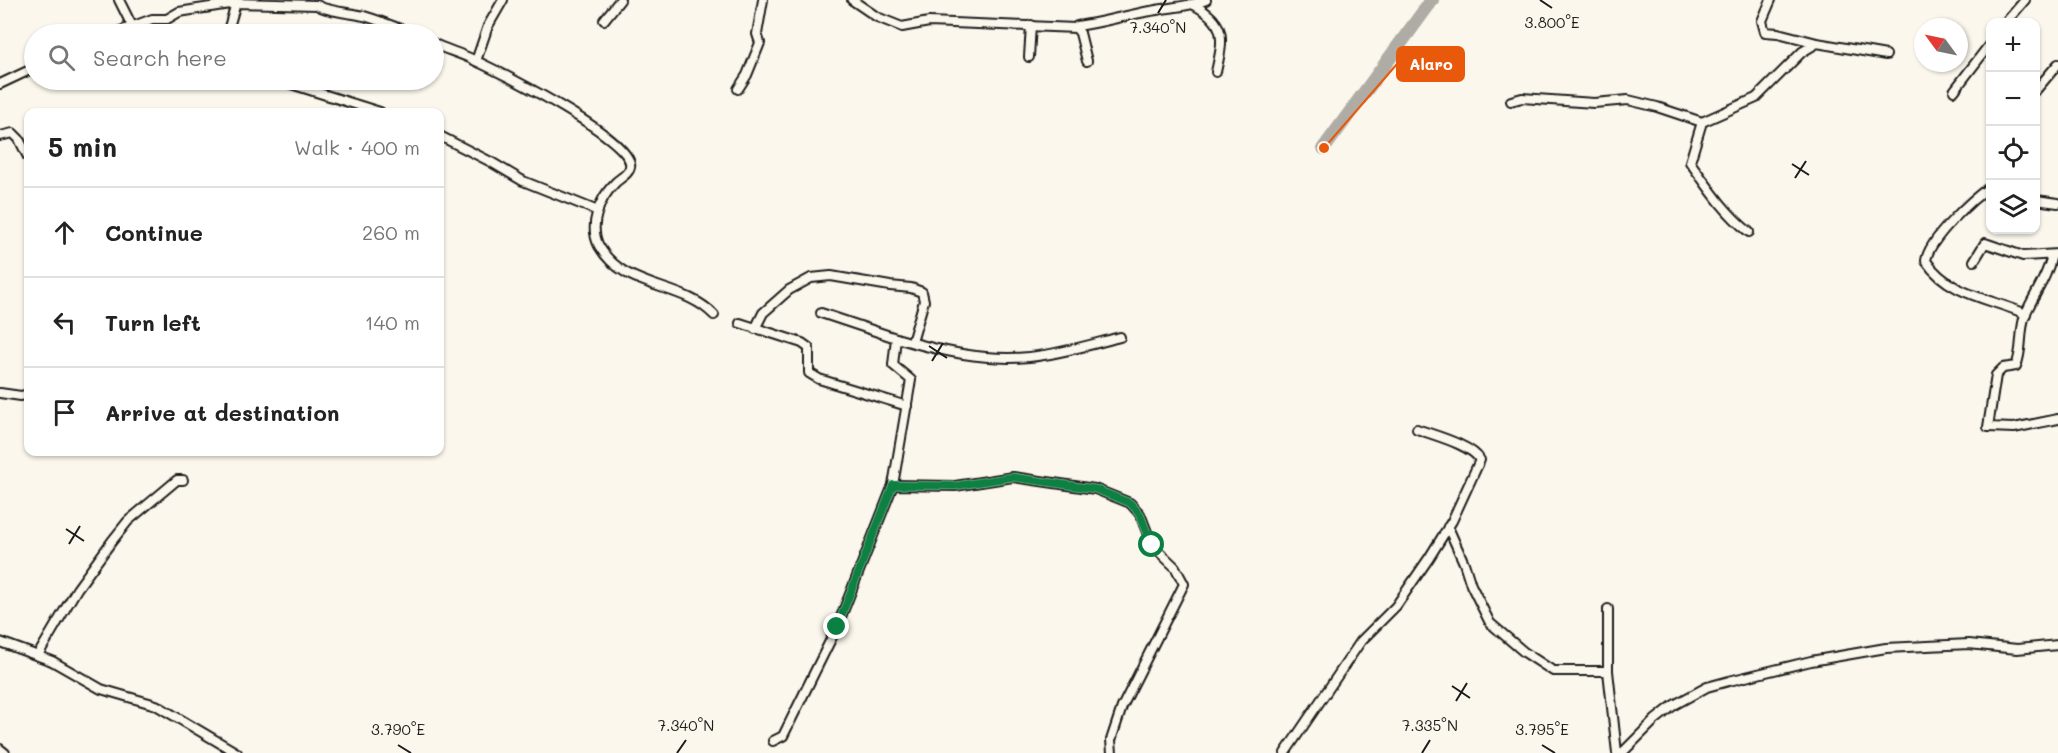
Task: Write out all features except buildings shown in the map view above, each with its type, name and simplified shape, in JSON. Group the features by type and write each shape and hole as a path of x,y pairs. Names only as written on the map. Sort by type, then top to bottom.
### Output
{"street":[{"path":"119,0 131,24"},
{"path":"477,61 488,26 503,0"},
{"path":"604,20 620,0"},
{"path":"738,88 747,75 760,43 757,34 763,0"},
{"path":"852,0 877,17 902,27 929,22 1076,28 1140,13 1194,5 1206,0"},
{"path":"1771,0 1762,21 1765,32 1778,33 1817,44 1886,55"},
{"path":"2009,18 2025,0"},
{"path":"138,24 152,19 167,19 179,12 248,1 319,3 321,8 364,16 386,24"},
{"path":"230,24 237,3"},
{"path":"1194,5 1202,9 1221,31 1222,43 1216,72"},
{"path":"1029,57 1031,26"},
{"path":"1076,28 1080,33 1087,61"},
{"path":"1511,101 1522,98 1594,103 1628,100 1702,122 1756,98 1802,52 1817,44"},
{"path":"444,48 477,61 538,92 604,134 627,153 631,164 630,170 615,183 602,200 598,211 595,221 598,243 609,260 633,277 687,297 714,315"},
{"path":"1954,91 1986,49"},
{"path":"2040,85 2058,64"},
{"path":"0,84 24,73"},
{"path":"310,90 367,108"},
{"path":"1702,122 1690,162 1714,196 1749,232"},
{"path":"0,136 7,133 13,134 19,139 24,149"},
{"path":"444,138 492,162 523,181 598,211"},
{"path":"1986,190 1959,212 1930,249 1926,261 1939,278 1959,290 2026,314"},
{"path":"2040,201 2058,203"},
{"path":"1974,261 1985,243 2023,256 2055,254 2026,314 2020,357 2016,366 2002,368 1996,375 1988,427 2014,428 2058,419"},
{"path":"754,329 763,313 789,290 811,278 831,276 911,288 922,292 924,301 912,342"},
{"path":"821,313 936,350 982,358 1030,357 1120,338"},
{"path":"740,323 802,343 809,348 809,373 819,380 907,406"},
{"path":"773,741 783,736 837,627 893,485 911,380 893,365 896,338"},
{"path":"0,393 24,395"},
{"path":"1285,753 1361,641 1396,606 1448,527 1480,460 1478,456 1456,444 1417,429"},
{"path":"893,485 955,486 1012,477 1095,489 1130,503 1140,514 1152,545 1175,567 1184,584 1122,707 1111,740 1112,753"},
{"path":"38,655 77,589 128,521 177,480 183,480"},
{"path":"1448,527 1471,585 1490,623 1524,652 1553,671 1608,672"},
{"path":"1608,609 1608,672 1617,753"},
{"path":"0,642 38,655 101,689 156,705 237,753"},
{"path":"1622,753 1655,720 1674,705 1707,687 1729,681 1811,661 1886,648 1969,644 2017,649 2058,645"},
{"path":"0,749 5,753"}],"waterway":[{"path":"1324,148 1432,0"}],"place":[{"name":"Alaro","path":"1324,148"}],"route":[{"path":"837,627 893,485 955,486 1012,477 1095,489 1130,503 1140,514 1152,545"}]}
